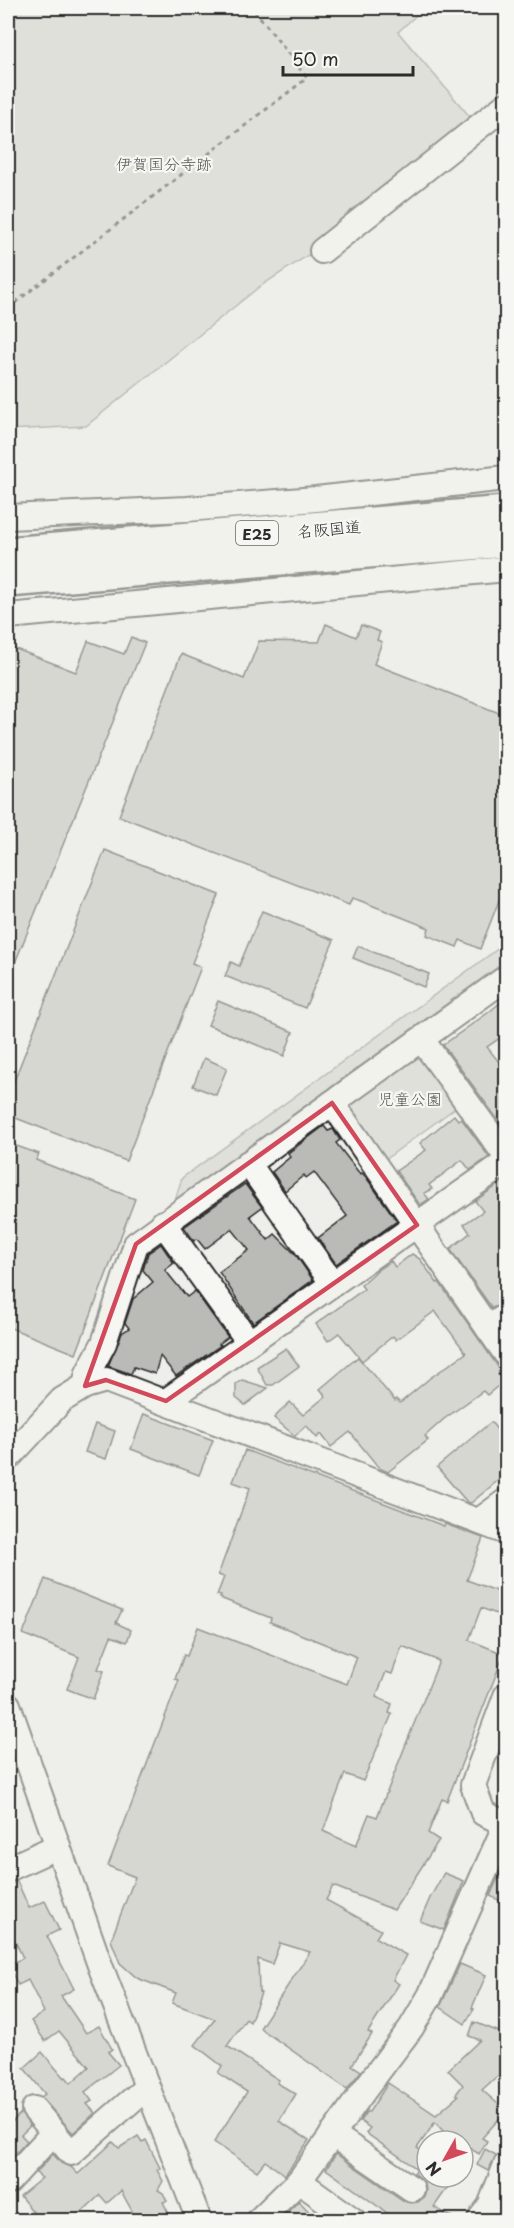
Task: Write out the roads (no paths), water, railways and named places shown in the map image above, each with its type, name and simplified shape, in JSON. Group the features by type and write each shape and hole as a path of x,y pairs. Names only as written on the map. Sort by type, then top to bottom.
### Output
{"highway":[{"name":"名阪国道","path":"8,554 507,513"},
{"name":"名阪国道","path":"8,580 507,540"}],"street":[{"path":"322,251 507,105"},
{"path":"8,517 199,508 507,478"},
{"path":"8,616 507,569"},
{"path":"507,978 136,1244 104,1343 88,1373 95,1383 166,1401 507,1532"},
{"path":"422,1040 507,1156"},
{"path":"332,1103 417,1225 497,1322 507,1354"},
{"path":"166,1401 507,1162"},
{"path":"248,1163 333,1284"},
{"path":"163,1223 249,1342"},
{"path":"8,1458 62,1400 95,1383"},
{"path":"479,1521 507,1501"},
{"path":"259,2220 299,2181 411,2028 430,1996 506,1824 483,1813 473,1785 507,1696"},
{"path":"9,1712 195,2219"},
{"path":"8,1869 58,1846"},
{"path":"34,2109 71,2153 147,2087"},
{"path":"9,2181 54,2132"},
{"path":"332,2134 412,2189"},
{"path":"480,2218 490,2206 507,2165"},
{"path":"299,2181 353,2220"}],"park label":[{"name":"伊賀国分寺跡","path":"164,163"},
{"name":"児童公園","path":"410,1098"}]}
